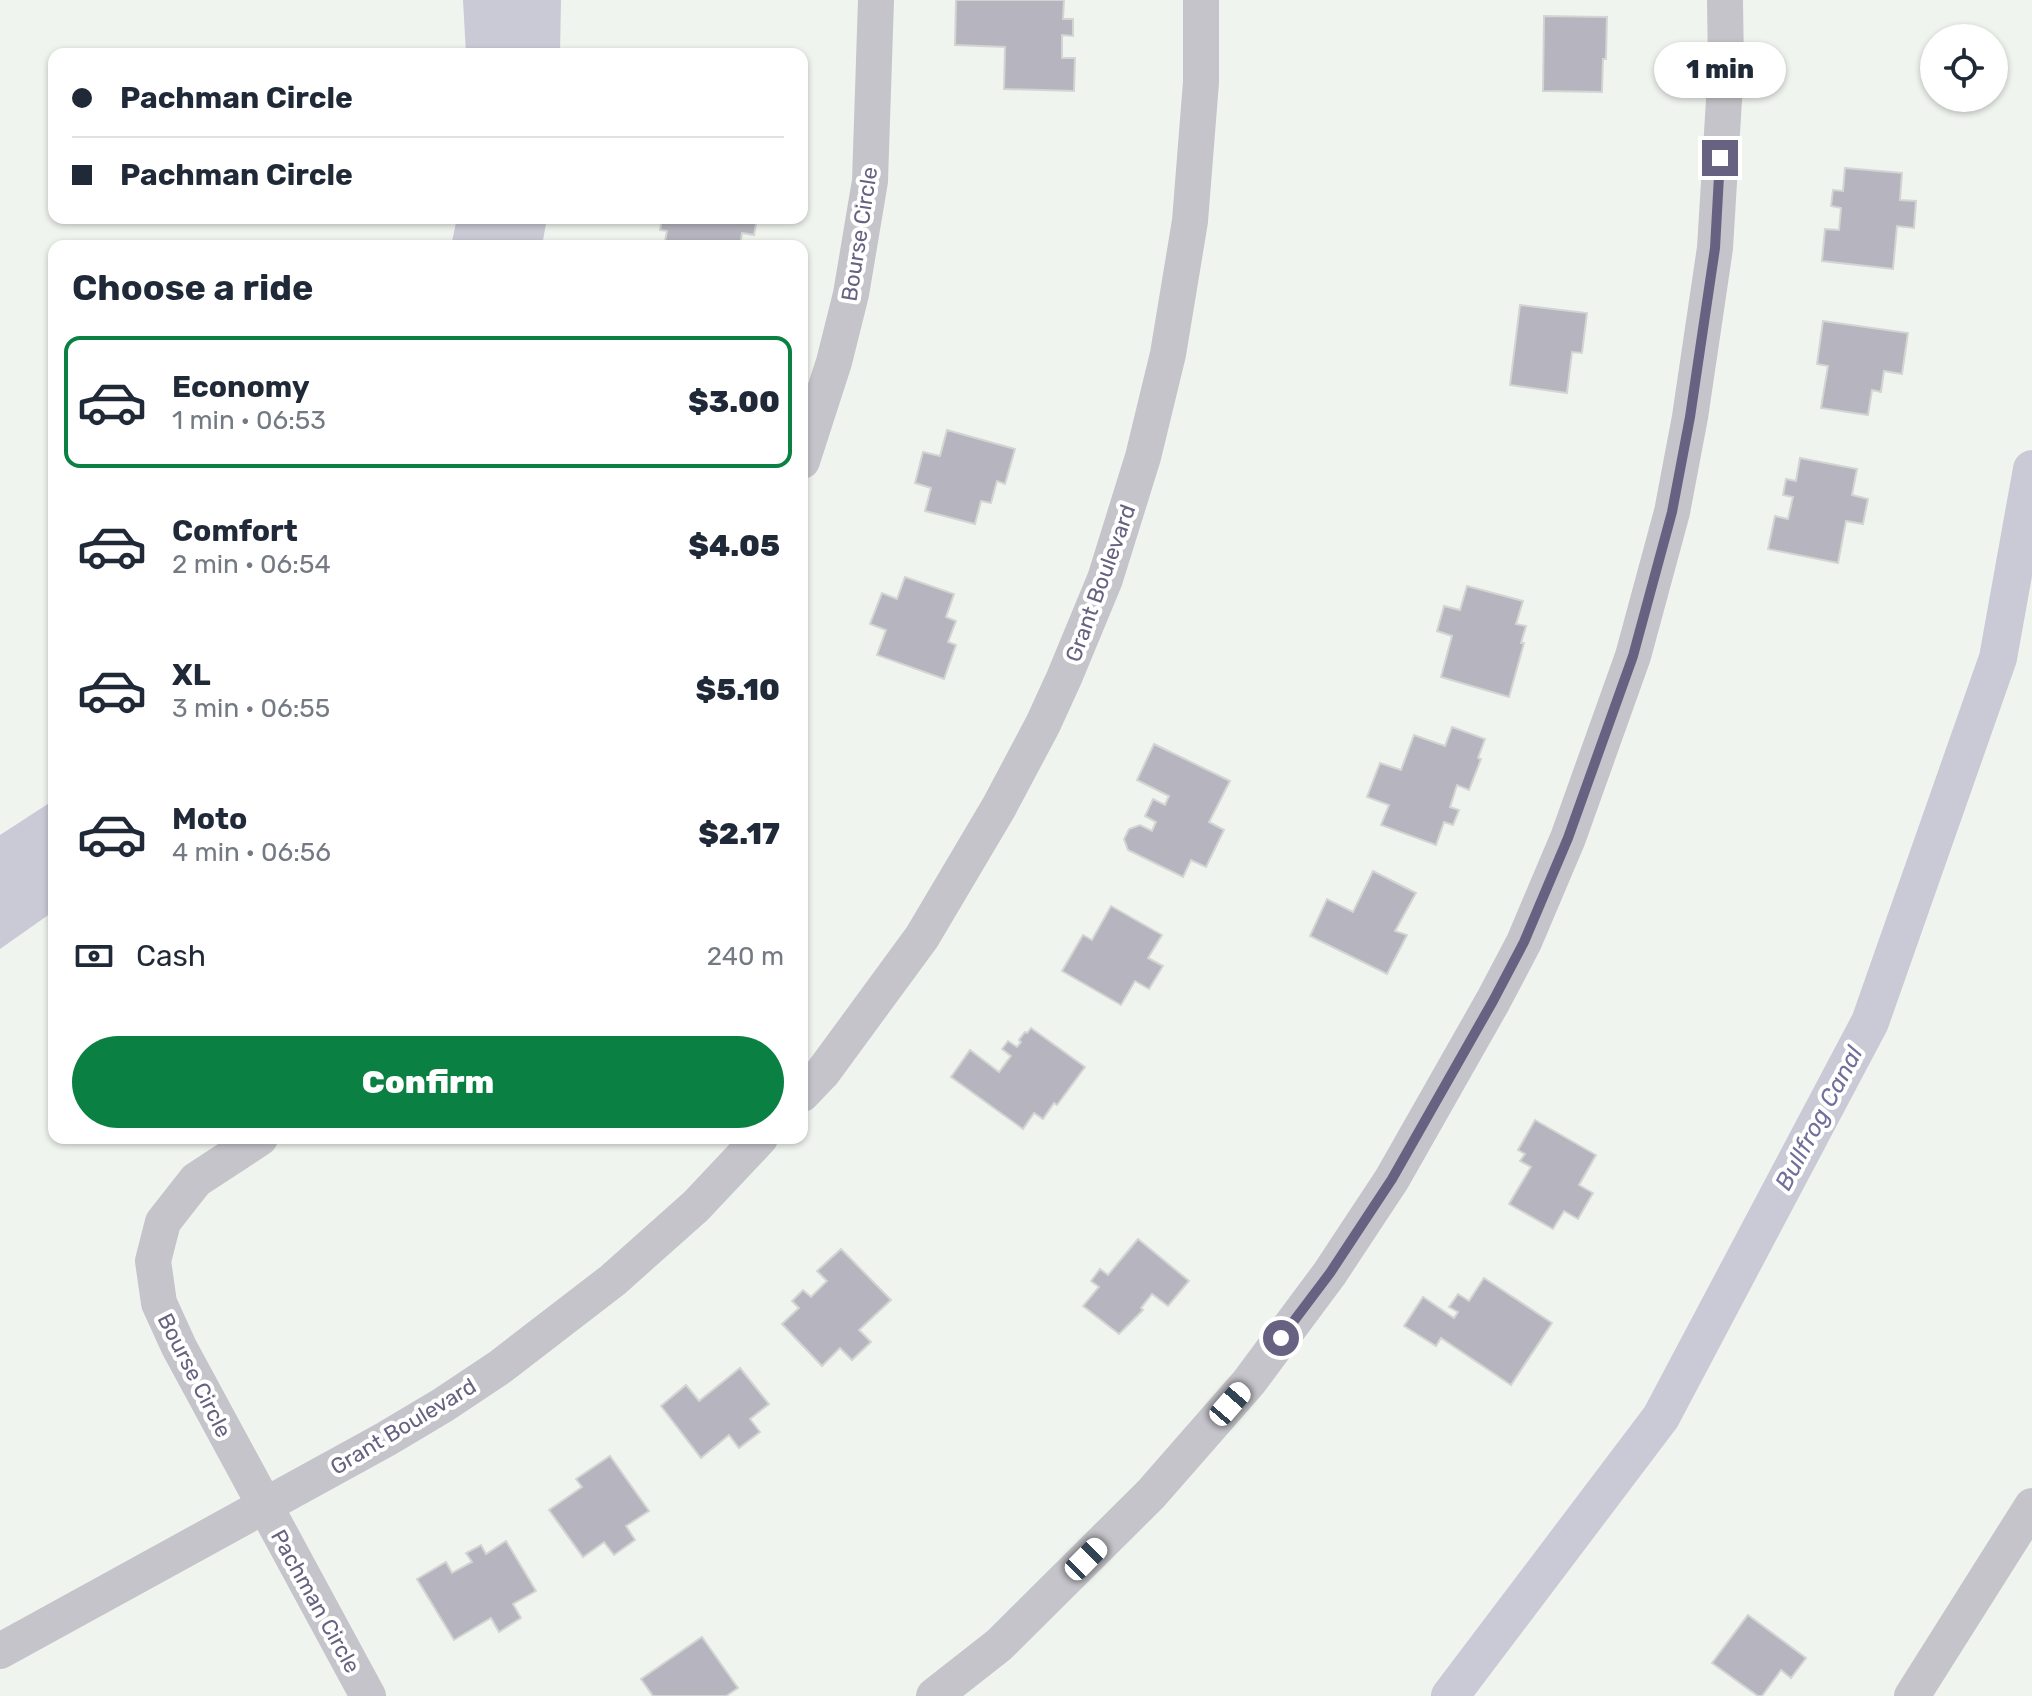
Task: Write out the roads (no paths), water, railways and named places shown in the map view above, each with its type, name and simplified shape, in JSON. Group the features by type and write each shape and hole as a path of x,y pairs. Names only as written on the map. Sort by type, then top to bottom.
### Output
{"street":[{"name":"Bourse Circle","path":"808,442 834,362 851,294 870,181 876,0"},
{"name":"Grant Boulevard","path":"808,1088 823,1072 922,937 991,820 1043,724 1105,579 1143,457 1168,354 1178,295 1190,221 1201,82 1201,0"},
{"path":"934,1696 999,1645 1130,1515 1249,1382 1330,1273 1392,1179 1524,942 1568,838 1633,656 1672,512 1690,417 1715,248 1726,67 1725,0"},
{"name":"Bourse Circle","path":"251,1144 196,1180 163,1222 153,1261 159,1303 264,1507"},
{"name":"Grant Boulevard","path":"0,1651 386,1439 500,1367 613,1280 696,1206 754,1144"},
{"path":"1912,1696 2032,1506"},
{"name":"Pachman Circle","path":"264,1507 368,1696"}],"waterway":[{"name":"Bullfrog Canal","path":"1450,1696 1661,1417 1870,1022 1998,658 2032,469"}]}
